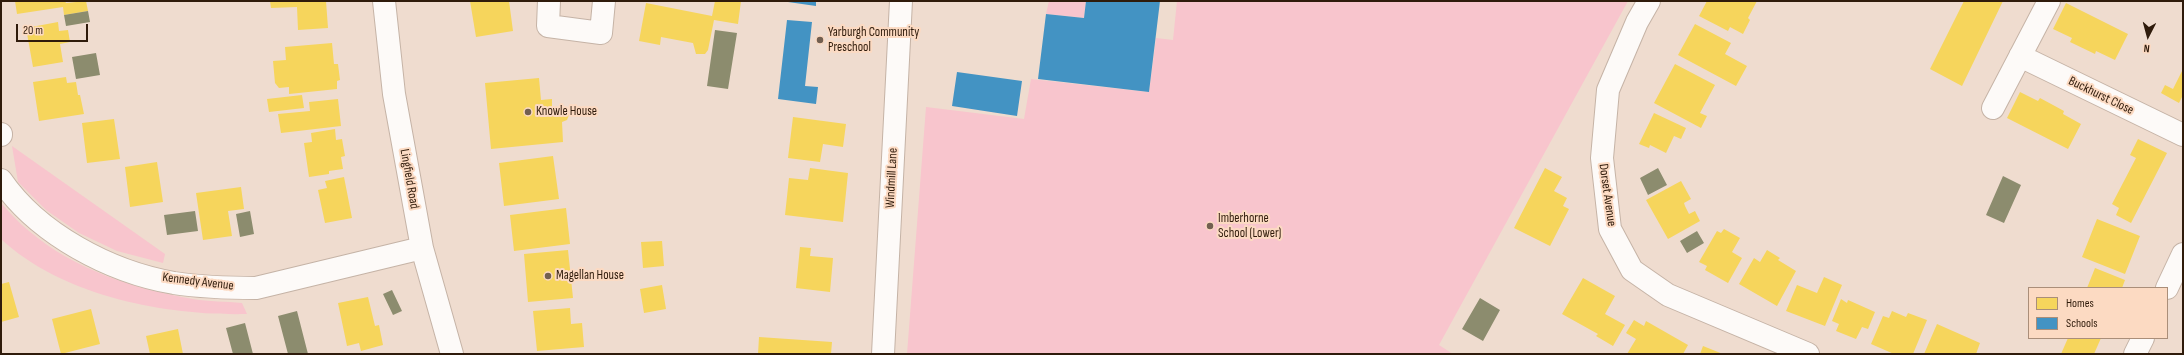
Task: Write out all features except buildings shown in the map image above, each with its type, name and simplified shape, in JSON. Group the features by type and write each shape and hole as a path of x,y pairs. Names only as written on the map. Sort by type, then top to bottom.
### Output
{"street":[{"name":"Lingfield Road","path":"384,1 394,94 422,248 435,300 452,354"},
{"path":"549,1 548,26 601,33 604,1"},
{"name":"Windmill Lane","path":"883,354 901,1"},
{"name":"Dorset Avenue","path":"1649,1 1637,22 1608,90 1602,158 1610,229 1632,270 1668,296 1808,354"},
{"path":"1993,108 2049,1"},
{"name":"Buckhurst Close","path":"2020,56 2183,135"},
{"name":"Kennedy Avenue","path":"1,180 8,190 38,220 70,244 112,265 174,282 230,288 256,288 422,248"},
{"path":"2167,287 2183,254"}],"shaded area":[{"path":"1049,1 1086,1 1084,18 1046,14"},
{"name":"Imberhorne School (Lower)","path":"1177,1 1628,1 1439,345 1453,354 907,354 926,107 1024,119 1031,79 1149,92 1156,38 1173,40"},
{"path":"12,146 165,254 163,263 117,251 79,233 46,210 18,182"},
{"path":"1,203 22,225 47,245 86,267 106,276 149,290 199,300 242,303 247,314 216,314 150,306 116,299 84,288 54,275 26,259 1,239"}],"place":[{"name":"Yarburgh Community Preschool","path":"820,40"},
{"name":"Knowle House","path":"528,112"},
{"name":"Imberhorne School (Lower)","path":"1210,226"},
{"name":"Magellan House","path":"548,276"}]}
